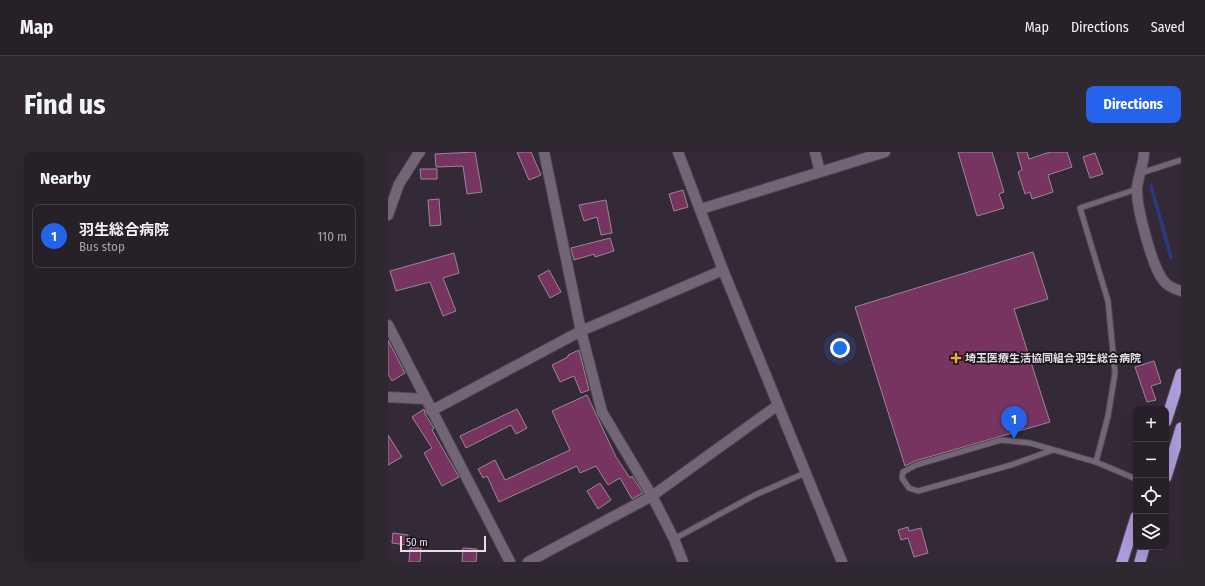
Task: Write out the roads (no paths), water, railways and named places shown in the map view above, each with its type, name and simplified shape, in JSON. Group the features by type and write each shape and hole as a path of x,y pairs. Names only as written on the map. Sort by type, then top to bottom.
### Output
{"highway":[{"path":"1169,412 1181,374"},
{"path":"1169,467 1181,428"},
{"path":"1122,562 1133,526"},
{"path":"1140,562 1143,550"}],"street":[{"path":"544,152 581,331 602,412 652,496 674,539 683,562"},
{"path":"678,152 723,270 842,562"},
{"path":"814,152 820,172"},
{"path":"701,209 885,152"},
{"path":"1144,152 1137,189 1138,207 1156,268 1163,281 1173,288 1181,291"},
{"path":"388,215 399,184 418,153"},
{"path":"431,410 581,331 723,270"},
{"path":"388,325 425,400 510,562"},
{"path":"388,397 425,400"},
{"path":"528,562 652,496 778,405"}],"lane":[{"path":"1141,172 1181,160"},
{"path":"1096,462 1108,416 1115,373 1108,302 1080,208 1137,189"},
{"path":"1053,450 1012,465 918,491 909,488 902,478 902,472 916,465 1001,440 1030,443 1096,462 1134,478"},
{"path":"674,539 755,495 805,473"}],"waterway":[{"path":"1151,186 1171,257"}],"place":[{"name":"埼玉医療生活協同組合羽生総合病院","path":"956,358"},
{"name":"羽生総合病院","path":"1014,439"}]}
